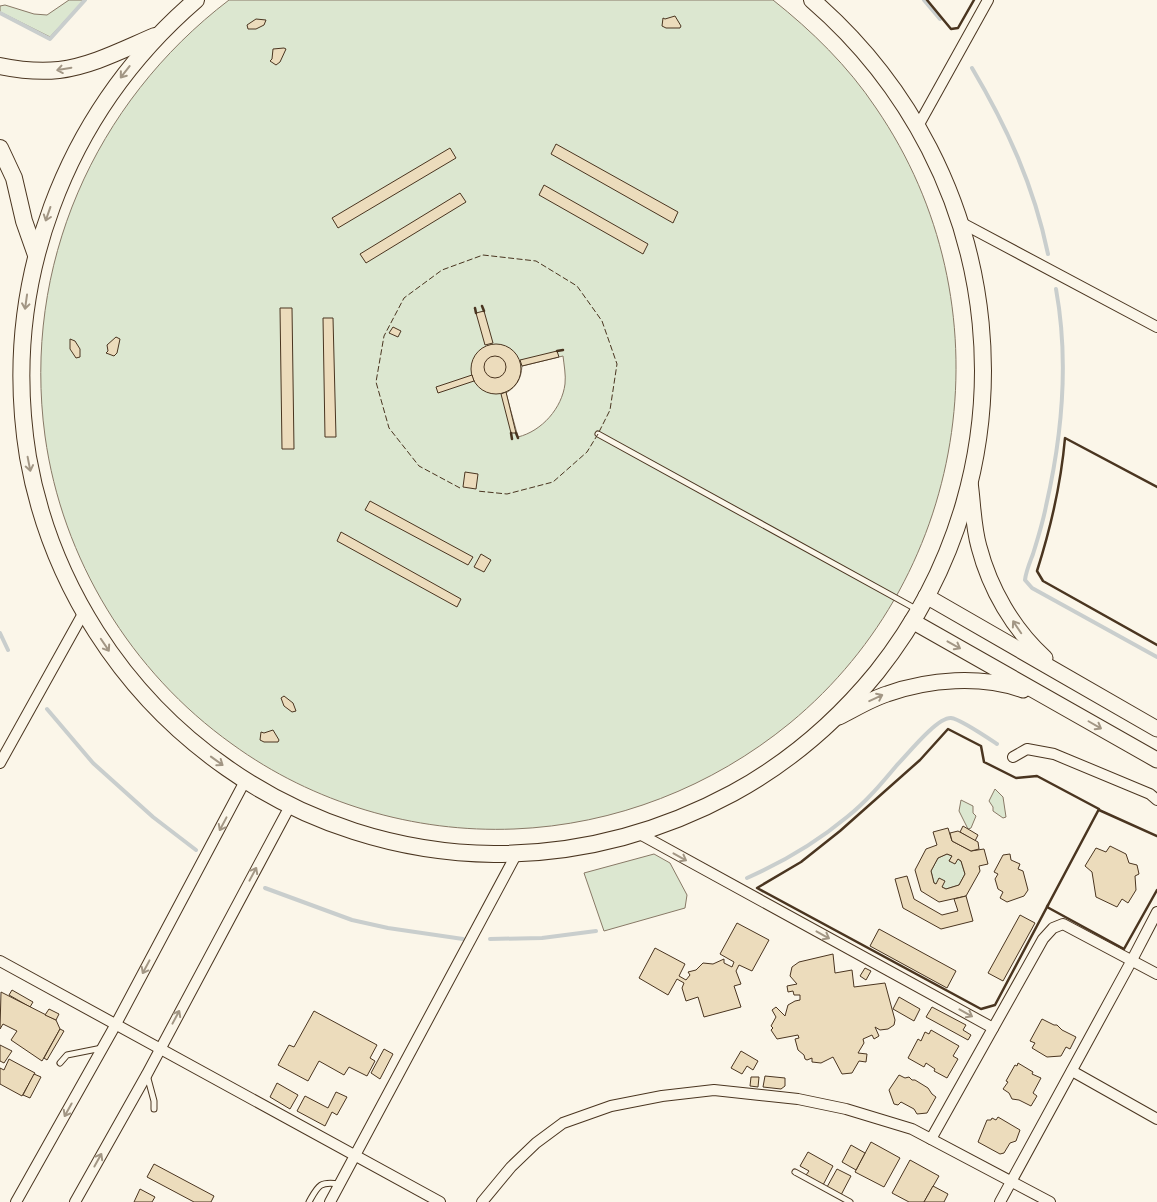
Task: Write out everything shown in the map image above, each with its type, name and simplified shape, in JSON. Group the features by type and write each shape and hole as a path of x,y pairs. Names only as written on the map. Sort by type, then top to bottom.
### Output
{"main road":[{"path":"196,0 159,34 123,75 102,105 83,136 55,194 36,255 28,289 22,342 21,377 24,430 33,481 47,532 64,573 84,612 111,655 154,706 198,746 245,781 290,806 352,831 400,843 467,853 517,853 571,848 638,833 691,814 742,788 789,757 833,720 876,673 915,616 952,539 970,480 977,445 983,376 982,341 976,289 960,222 942,172 918,126 898,95 864,51 812,0"},
{"path":"0,66 33,70 58,70 82,65 159,34"},
{"path":"0,148 14,178 24,221 36,255"},
{"path":"970,480 979,546 989,579 1006,610 1029,644 1062,675"},
{"path":"926,596 1157,729"},
{"path":"915,616 1053,700 1157,760"},
{"path":"833,720 886,694 938,682 991,683 1015,687 1053,700"}],"street":[{"path":"918,126 988,0"},
{"path":"960,222 1157,328"},
{"path":"0,764 84,612"},
{"path":"1013,757 1026,749 1054,754 1150,794 1157,800"},
{"path":"16,1202 116,1024 245,781"},
{"path":"74,1202 146,1074 290,806"},
{"path":"638,833 993,1028"},
{"path":"330,1202 517,853"},
{"path":"1000,1202 1157,912"},
{"path":"931,1139 1047,933 1058,925 1063,924 1157,974"},
{"path":"0,961 440,1202"},
{"path":"1072,1071 1157,1119"},
{"path":"482,1202 510,1167 536,1143 563,1123 611,1106 662,1096 714,1090 798,1099 846,1109 912,1129 1050,1202"}],"lane":[{"path":"598,434 915,616"},
{"path":"60,1063 67,1055 102,1048"},
{"path":"146,1074 154,1101 154,1110"},
{"path":"795,1172 850,1202"},
{"path":"310,1202 322,1184 329,1182 340,1184"}],"green space":[{"path":"69,0 84,0 50,37 0,12 0,6 5,5 34,14 47,15"},
{"path":"229,0 773,0 802,24 854,78 876,108 918,184 945,265 956,349 952,432 933,514 899,591 851,662 790,723 760,746 728,766 695,784 661,799 589,820 552,826 476,829 439,826 366,810 330,798 296,783 263,765 232,744 196,715 163,683 133,647 107,609 85,569 67,526 54,482 45,436 41,373 45,311 58,250 78,193 105,138 140,88 181,41","holes":["563,356 565,384 560,402 543,424 535,430 518,437 506,393 518,382 522,366"]},
{"path":"995,789 1003,797 1006,817 1003,818 993,811 989,801"},
{"path":"961,800 973,806 973,813 976,816 971,828 968,829 959,811"},
{"path":"654,854 670,863 687,895 685,908 604,931 584,873"},
{"path":"947,854 952,856 949,861 958,859 961,861 965,874 959,885 946,889 934,883 931,871 938,858"}],"building":[{"path":"675,16 681,26 680,28 666,28 662,26 663,18"},
{"path":"256,19 266,20 264,25 256,29 248,29 247,25"},
{"path":"273,49 286,49 280,62 276,65 270,61"},
{"path":"556,144 678,212 673,223 551,154"},
{"path":"450,148 456,158 338,228 332,218"},
{"path":"544,185 648,244 643,254 539,195"},
{"path":"460,193 466,202 366,263 360,254"},
{"path":"280,308 292,308 294,449 282,449"},
{"path":"484,311 493,343 485,345 476,313"},
{"path":"323,318 333,318 336,437 325,437"},
{"path":"393,327 401,331 398,337 389,333"},
{"path":"116,337 120,339 117,353 114,356 106,353 108,351 107,345"},
{"path":"70,339 75,341 80,349 80,357 76,358 70,349"},
{"path":"501,344 514,351 520,359 520,379 514,387 506,393 491,394 478,387 472,379 471,364 478,351 486,345"},
{"path":"557,351 559,357 522,366 520,360"},
{"path":"491,356 499,356 506,363 506,371 499,378 491,378 484,371 484,363"},
{"path":"472,375 474,381 438,393 436,387"},
{"path":"506,392 516,433 511,433 501,394"},
{"path":"465,472 478,474 476,489 463,487"},
{"path":"370,501 473,557 468,565 365,510"},
{"path":"341,532 461,599 457,607 337,541"},
{"path":"481,554 491,560 484,572 474,567"},
{"path":"284,696 293,703 296,711 292,712 284,706 281,698"},
{"path":"273,730 279,740 278,742 264,742 260,740 261,732"},
{"path":"963,826 978,835 975,841 960,832"},
{"path":"948,828 952,841 971,851 984,849 988,864 979,866 980,871 966,896 939,902 921,891 915,870 926,849 937,845 933,832","holes":["947,854 952,856 949,861 955,864 958,859 961,861 965,874 959,885 946,889 942,887 945,881 939,878 936,884 934,883 931,871 938,858"]},
{"path":"958,831 978,842 979,849 971,851 952,841 950,833"},
{"path":"1110,846 1126,854 1129,863 1137,865 1139,874 1135,876 1136,890 1128,903 1122,899 1117,907 1096,897 1092,872 1085,866 1096,848 1106,852"},
{"path":"1010,854 1011,860 1020,864 1018,869 1023,871 1028,890 1024,896 1007,902 1000,898 1003,892 998,889 995,879 998,874 994,872 1003,855"},
{"path":"907,876 914,899 942,915 958,911 954,899 966,896 973,921 941,929 903,908 895,879"},
{"path":"1020,915 1035,923 1003,981 988,973"},
{"path":"737,923 769,940 752,971 739,965 736,971 741,984 734,986 741,1007 704,1017 698,997 686,1001 682,988 684,983 677,979 668,995 639,978 655,948 685,964 679,976 686,980 690,975 688,972 696,970 703,963 713,964 724,959 724,963 732,967 734,962 720,954"},
{"path":"879,929 956,971 947,988 870,946"},
{"path":"833,954 835,973 852,970 854,987 885,983 895,1020 894,1025 888,1029 880,1030 875,1027 879,1036 874,1039 872,1035 863,1039 864,1043 858,1053 867,1054 866,1062 859,1061 852,1073 842,1074 833,1057 821,1063 812,1062 812,1058 805,1059 804,1055 798,1050 795,1039 799,1038 798,1035 777,1039 771,1030 776,1017 772,1010 776,1007 785,1016 788,1005 800,1000 800,995 794,995 793,991 788,992 787,986 797,984 790,976 792,967 799,962"},
{"path":"865,968 871,971 866,980 860,976"},
{"path":"12,990 33,1002 30,1007 9,995"},
{"path":"1,992 56,1020 60,1029 42,1061 11,1040 17,1031 3,1024 0,1029"},
{"path":"899,997 920,1009 914,1021 893,1009"},
{"path":"932,1007 966,1025 963,1030 971,1035 968,1040 926,1017"},
{"path":"49,1009 59,1014 56,1020 45,1015"},
{"path":"314,1011 377,1045 370,1058 375,1061 367,1076 349,1067 344,1075 319,1061 308,1081 278,1065 289,1045 294,1047"},
{"path":"1042,1019 1057,1025 1062,1030 1076,1037 1070,1049 1066,1047 1061,1056 1047,1057 1032,1048 1035,1043 1030,1041"},
{"path":"60,1029 64,1031 47,1060 44,1058"},
{"path":"931,1030 959,1046 953,1056 958,1059 947,1078 934,1071 935,1069 926,1063 924,1067 908,1058 918,1039 921,1041 925,1032 929,1034"},
{"path":"0,1045 12,1051 4,1063 0,1061"},
{"path":"384,1049 393,1054 380,1079 371,1073"},
{"path":"741,1051 758,1061 753,1070 747,1066 742,1074 731,1068"},
{"path":"9,1059 35,1073 22,1096 0,1084 0,1068 4,1070"},
{"path":"1018,1063 1033,1072 1032,1074 1041,1078 1033,1093 1037,1096 1031,1106 1012,1099 1009,1093 1003,1089 1015,1065 1017,1066"},
{"path":"34,1074 41,1077 30,1098 23,1095"},
{"path":"899,1075 915,1080 928,1088 936,1097 927,1113 917,1114 914,1109 901,1102 898,1105 894,1104 889,1090"},
{"path":"765,1076 785,1078 785,1086 781,1089 763,1087"},
{"path":"751,1077 759,1077 758,1087 750,1086"},
{"path":"277,1083 298,1095 290,1109 270,1097"},
{"path":"336,1092 347,1097 337,1115 332,1112 325,1126 297,1111 305,1096 328,1108"},
{"path":"998,1117 1020,1130 1016,1141 1010,1143 1004,1153 1000,1154 978,1142 987,1120 992,1118 996,1120"},
{"path":"871,1142 900,1158 884,1187 855,1172"},
{"path":"851,1145 865,1153 856,1170 842,1162"},
{"path":"808,1152 833,1166 823,1185 806,1175 809,1171 800,1166"},
{"path":"910,1160 939,1176 924,1202 909,1202 892,1193"},
{"path":"154,1164 214,1196 211,1202 194,1202 147,1177"},
{"path":"837,1169 851,1176 841,1195 827,1187"},
{"path":"933,1186 948,1194 944,1202 924,1202"},
{"path":"140,1189 155,1197 152,1202 134,1202"}],"waterway":[{"path":"0,13 50,39 85,0"},
{"path":"924,0 940,19"},
{"path":"972,68 997,112 1018,158 1035,205 1048,254"},
{"path":"1056,289 1060,316 1063,370 1060,425 1045,512 1025,580 1032,588 1157,657"},
{"path":"0,633 8,650"},
{"path":"47,709 93,763 153,817 196,850"},
{"path":"747,878 799,851 847,817 874,792 923,737 945,719 955,719 997,744"},
{"path":"265,888 352,920 388,928 463,939"},
{"path":"490,939 542,938 596,931"}],"fence":[{"path":"460,488 419,466 389,428 376,382 384,336 404,298 442,270 483,255 536,261 577,286 602,321 617,364 610,410 587,452 553,482 507,494 477,491"}],"wall":[{"path":"927,0 951,29 958,28 974,0"},
{"path":"482,306 484,311"},
{"path":"475,308 476,313"},
{"path":"557,351 563,350"},
{"path":"511,433 512,439"},
{"path":"516,433 518,438"},
{"path":"1157,487 1065,438 1055,505 1037,571 1043,581 1157,645"},
{"path":"948,729 981,746 984,762 1016,778 1037,776 1099,809 995,1005 981,1009 757,888 801,862 840,831 920,760 948,729"},
{"path":"1099,810 1157,836"},
{"path":"1048,905 1047,907 1124,949 1157,890"}]}
